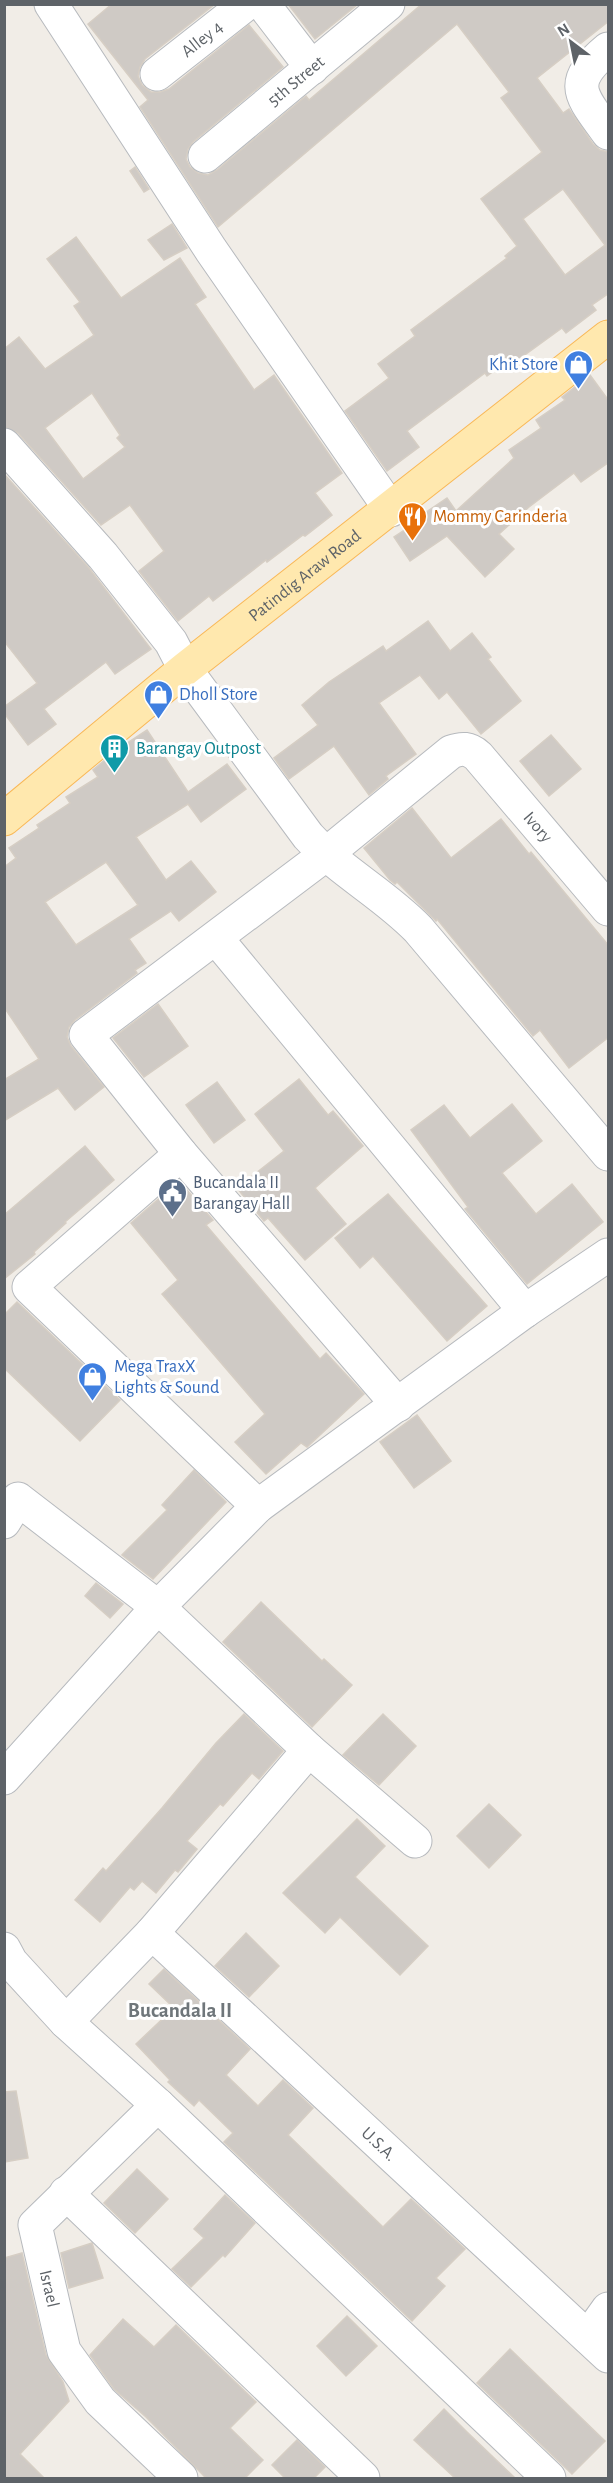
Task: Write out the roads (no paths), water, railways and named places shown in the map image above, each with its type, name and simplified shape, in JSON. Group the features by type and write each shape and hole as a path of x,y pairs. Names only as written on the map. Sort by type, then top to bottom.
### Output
{"main road":[{"name":"Patindig Araw Road","path":"4,819 185,669 391,510 609,337"}],"street":[{"path":"51,4 211,250 391,510"},
{"name":"Alley 4","path":"157,74 246,4"},
{"path":"263,4 312,68"},
{"name":"5th Street","path":"205,156 388,4"},
{"path":"609,49 591,63 584,76 581,89 584,99 609,133"},
{"path":"4,445 103,556 171,642 185,669 308,836 325,855 397,907 418,929 609,1154"},
{"name":"Ivory","path":"325,855 451,752 466,748 478,756 609,909"},
{"path":"325,855 86,1035 181,1154 398,1405"},
{"path":"216,938 525,1311"},
{"path":"181,1154 29,1287 258,1506"},
{"path":"4,1778 158,1607 258,1506 525,1311 609,1255"},
{"path":"4,1522 18,1499 158,1607 309,1750 415,1841"},
{"path":"66,2022 152,1933 309,1750"},
{"name":"U.S.A.","path":"152,1933 598,2346"},
{"path":"4,1949 11,1962 66,2022 158,2105 549,2478"},
{"name":"Israel","path":"158,2105 35,2225 64,2351 100,2401 181,2478"},
{"path":"66,2193 363,2478"},
{"path":"598,2346 609,2309"}],"place":[{"name":"Khit Store","path":"579,390"},
{"name":"Mommy Carinderia","path":"412,542"},
{"name":"Dholl Store","path":"158,720"},
{"name":"Barangay Outpost","path":"115,774"},
{"name":"Bucandala II Barangay Hall","path":"172,1218"},
{"name":"Mega TraxX Lights & Sound","path":"93,1402"}],"district":[{"name":"Bucandala II","path":"180,2010"}]}
